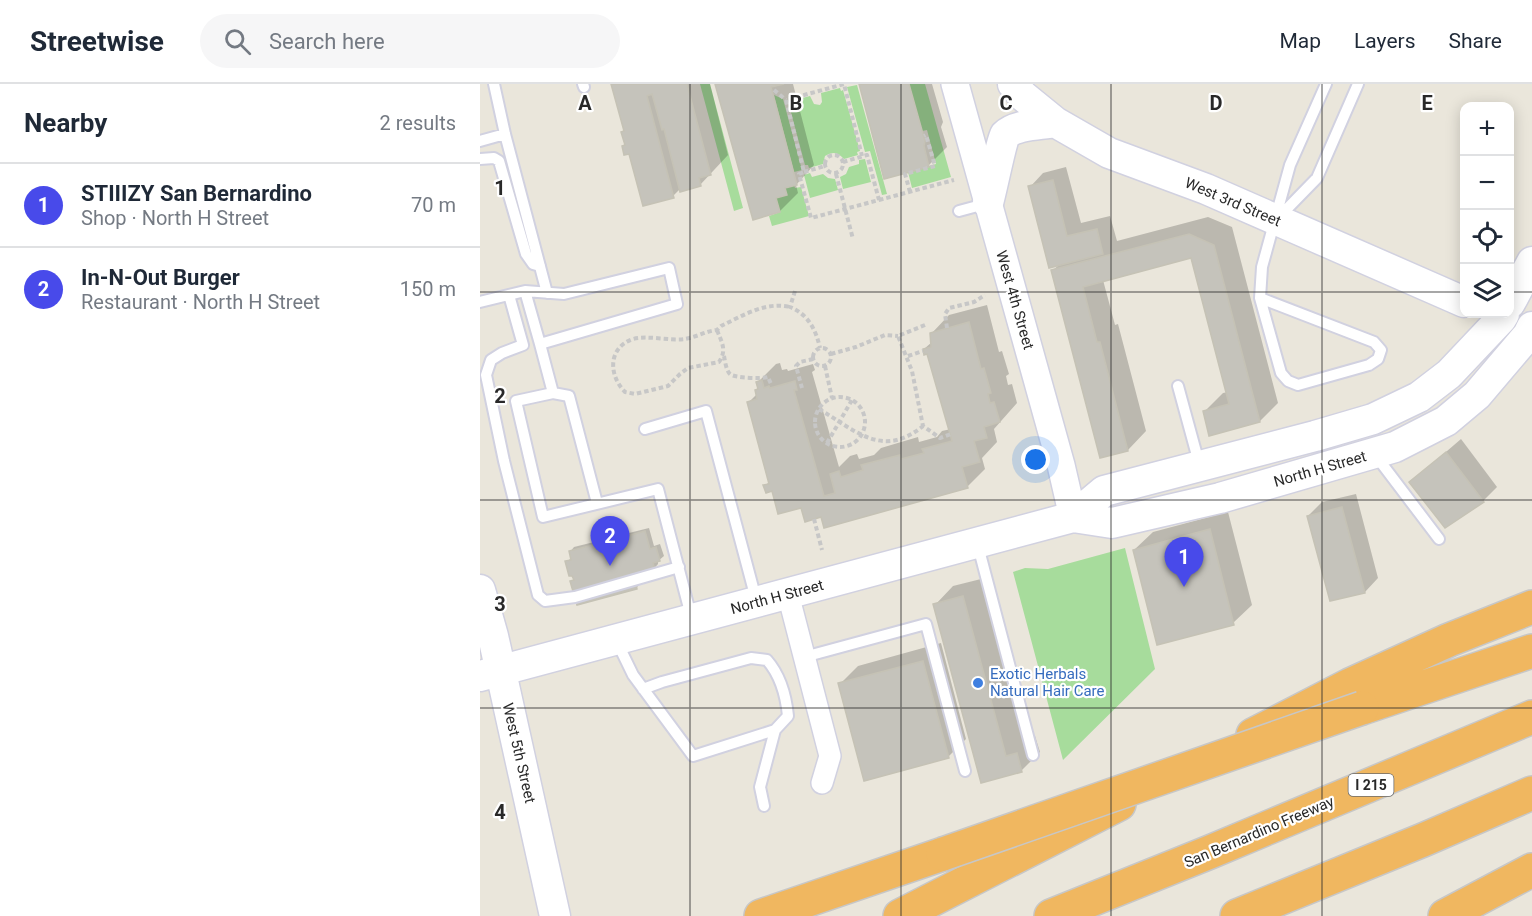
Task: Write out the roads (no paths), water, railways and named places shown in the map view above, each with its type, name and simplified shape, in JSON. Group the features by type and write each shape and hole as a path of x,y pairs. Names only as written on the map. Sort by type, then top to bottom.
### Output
{"highway":[{"path":"900,916 1350,685 1449,640 1532,607"},
{"path":"761,916 1532,651"},
{"name":"San Bernardino Freeway","path":"1051,916 1232,844 1532,717"},
{"path":"1237,916 1532,793"},
{"path":"1450,913 1532,870"}],"main road":[{"name":"West 3rd Street","path":"1013,84 1023,96 1055,122 1109,153 1206,189 1460,300"},
{"path":"988,203 1005,135 1016,129 1055,122"},
{"name":"North H Street","path":"1514,291 1532,262"},
{"name":"North H Street","path":"1073,517 1104,491 1373,418 1419,397 1449,374 1496,318"},
{"path":"1509,318 1531,334"},
{"name":"North H Street","path":"490,674 1073,517 1112,523 1220,498 1395,447 1446,421 1477,395 1531,334"},
{"name":"West 5th Street","path":"480,590 490,674 555,916"}],"street":[{"name":"West 4th Street","path":"955,84 1061,465 1073,517"},
{"path":"788,594 830,756 822,783"}],"lane":[{"path":"494,84 547,293"},
{"path":"1260,298 1374,342 1381,350 1378,359 1369,365 1298,385 1288,381 1281,372 1260,298 1262,267 1290,165 1326,84"},
{"path":"1276,220 1317,177 1358,84"},
{"path":"480,141 505,134"},
{"path":"480,159 494,158 499,162 525,254 533,264 540,266"},
{"path":"959,211 988,203"},
{"path":"480,301 525,291 564,294 669,268 677,304 540,344"},
{"path":"525,291 553,393"},
{"path":"509,295 523,345 501,353 491,360 486,375 504,461 538,595 545,601 574,597 679,567"},
{"path":"1178,386 1199,466"},
{"path":"597,503 568,396 553,393 516,401 543,517 658,489 692,619"},
{"path":"645,429 706,411 757,602"},
{"path":"1374,453 1438,539"},
{"path":"977,542 1033,755"},
{"path":"804,657 926,624 964,771"},
{"path":"616,640 633,675 693,756 775,730"},
{"path":"643,689 751,658 767,660 776,670 787,700 788,716 775,730 760,787 764,806"}],"place":[{"name":"In-N-Out Burger","path":"610,566"},
{"name":"STIIIZY San Bernardino","path":"1184,587"},
{"name":"Exotic Herbals Natural Hair Care","path":"978,683"}]}
